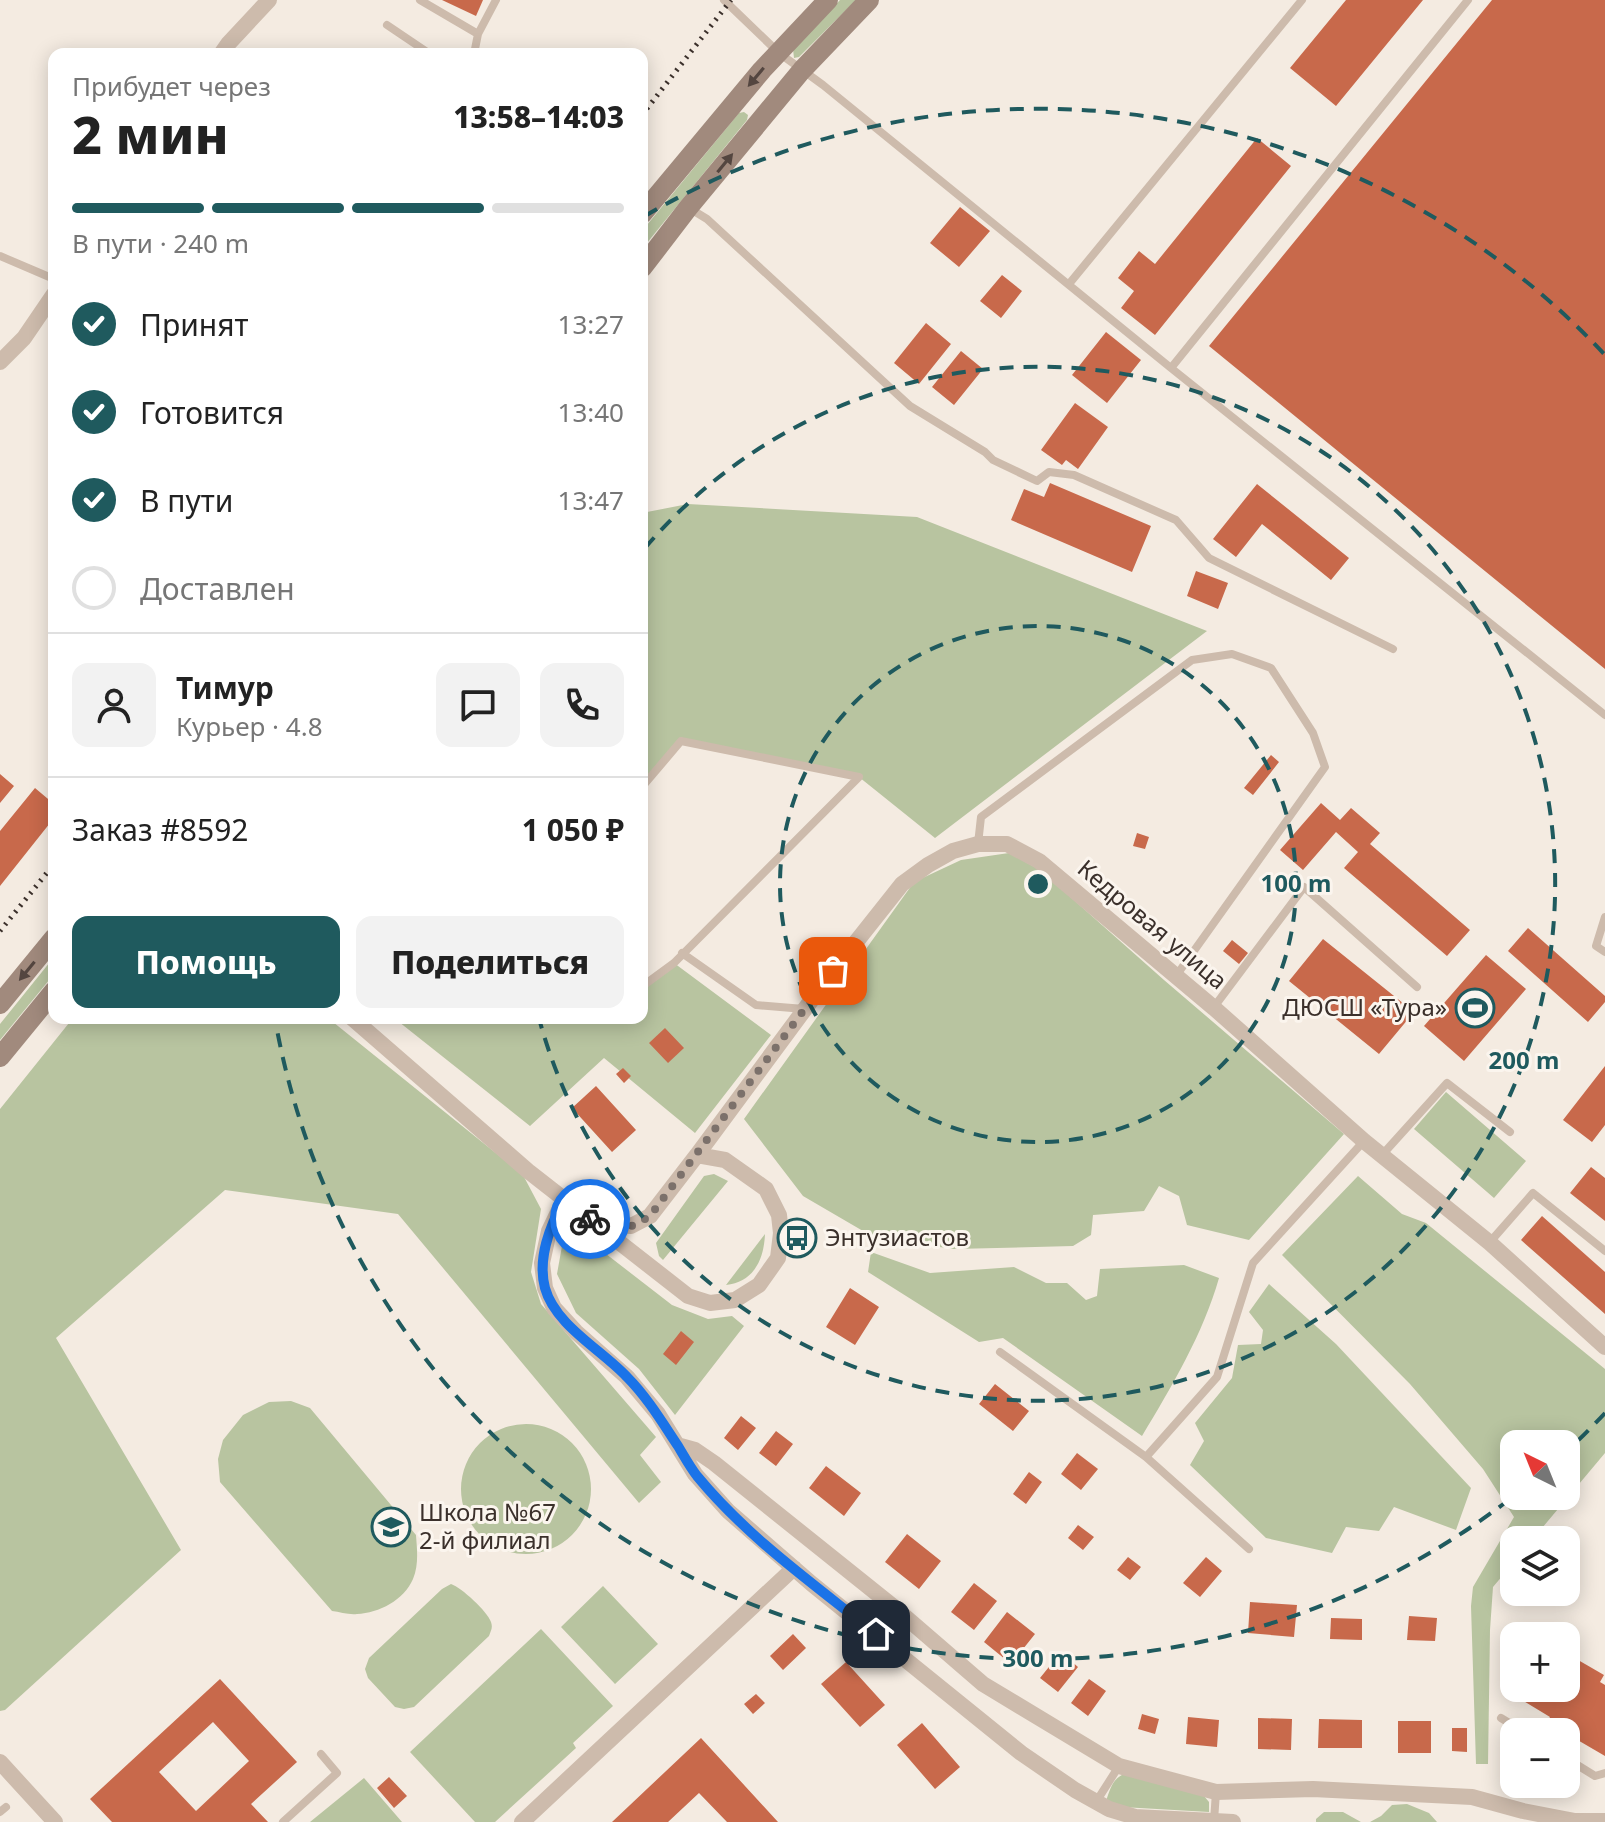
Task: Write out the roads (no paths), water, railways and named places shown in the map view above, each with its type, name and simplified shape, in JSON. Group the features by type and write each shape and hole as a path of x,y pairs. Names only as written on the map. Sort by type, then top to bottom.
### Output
{"main road":[{"path":"648,207 762,70 828,0"},
{"path":"648,260 802,70 869,0"},
{"path":"0,1004 48,945"},
{"path":"0,1057 48,998"}],"street":[{"path":"225,48 269,0"},
{"path":"0,362 24,338 48,303"},
{"name":"Кедровая улица","path":"594,1222 631,1226 650,1216 902,884 953,851 978,844 1007,844 1039,861 1214,1008 1364,1141 1490,1243 1605,1347"},
{"path":"359,1024 564,1200 688,1296 710,1303 735,1300 759,1285 778,1258 781,1233 779,1215 766,1189 725,1160 697,1155"},
{"path":"564,1200 549,1231 542,1263 545,1288 554,1308 627,1377 658,1414 695,1474 728,1511 1021,1753 1096,1802 1135,1820 1233,1822"},
{"path":"677,1445 695,1450 714,1463 895,1608 983,1684 1119,1766 1216,1792 1313,1789 1472,1797 1575,1821 1605,1821"},
{"path":"522,1822 794,1568"},
{"path":"0,1762 55,1822"}],"lane":[{"path":"420,0 478,34"},
{"path":"475,48 478,34 496,0"},
{"path":"724,0 779,53 823,85 1605,715"},
{"path":"1069,284 1302,0"},
{"path":"1171,368 1468,0"},
{"path":"387,25 421,48"},
{"path":"688,208 707,219 910,406 993,460 1037,481 1049,472 1074,475 1176,520 1209,558 1393,649"},
{"path":"0,256 48,276"},
{"path":"978,844 981,817 1192,660 1232,654 1271,668 1313,733 1325,767 1176,977"},
{"path":"648,780 681,741 859,777 674,963 648,982"},
{"path":"1214,1008 1304,887 1417,987"},
{"path":"1605,917 1596,946 1605,952"},
{"path":"682,953 756,1005 805,1009"},
{"path":"1381,1155 1447,1083 1510,1132"},
{"path":"1146,1457 1217,1377 1253,1263 1364,1141"},
{"path":"1490,1243 1533,1193 1605,1251"},
{"path":"1000,1352 1146,1457 1249,1549"},
{"path":"876,1634 895,1608"},
{"path":"283,1822 337,1773 321,1754"},
{"path":"1096,1802 1119,1766"},
{"path":"1580,1767 1595,1776 1605,1773"},
{"path":"1214,1821 1216,1792"}],"railway":[{"path":"648,107 731,0"},
{"path":"0,931 48,871"}],"place":[{"name":"ДЮСШ «Тура»","path":"1475,1008"},
{"name":"Энтузиастов","path":"797,1238"},
{"name":"Школа №67 2-й филиал","path":"391,1527"}]}
